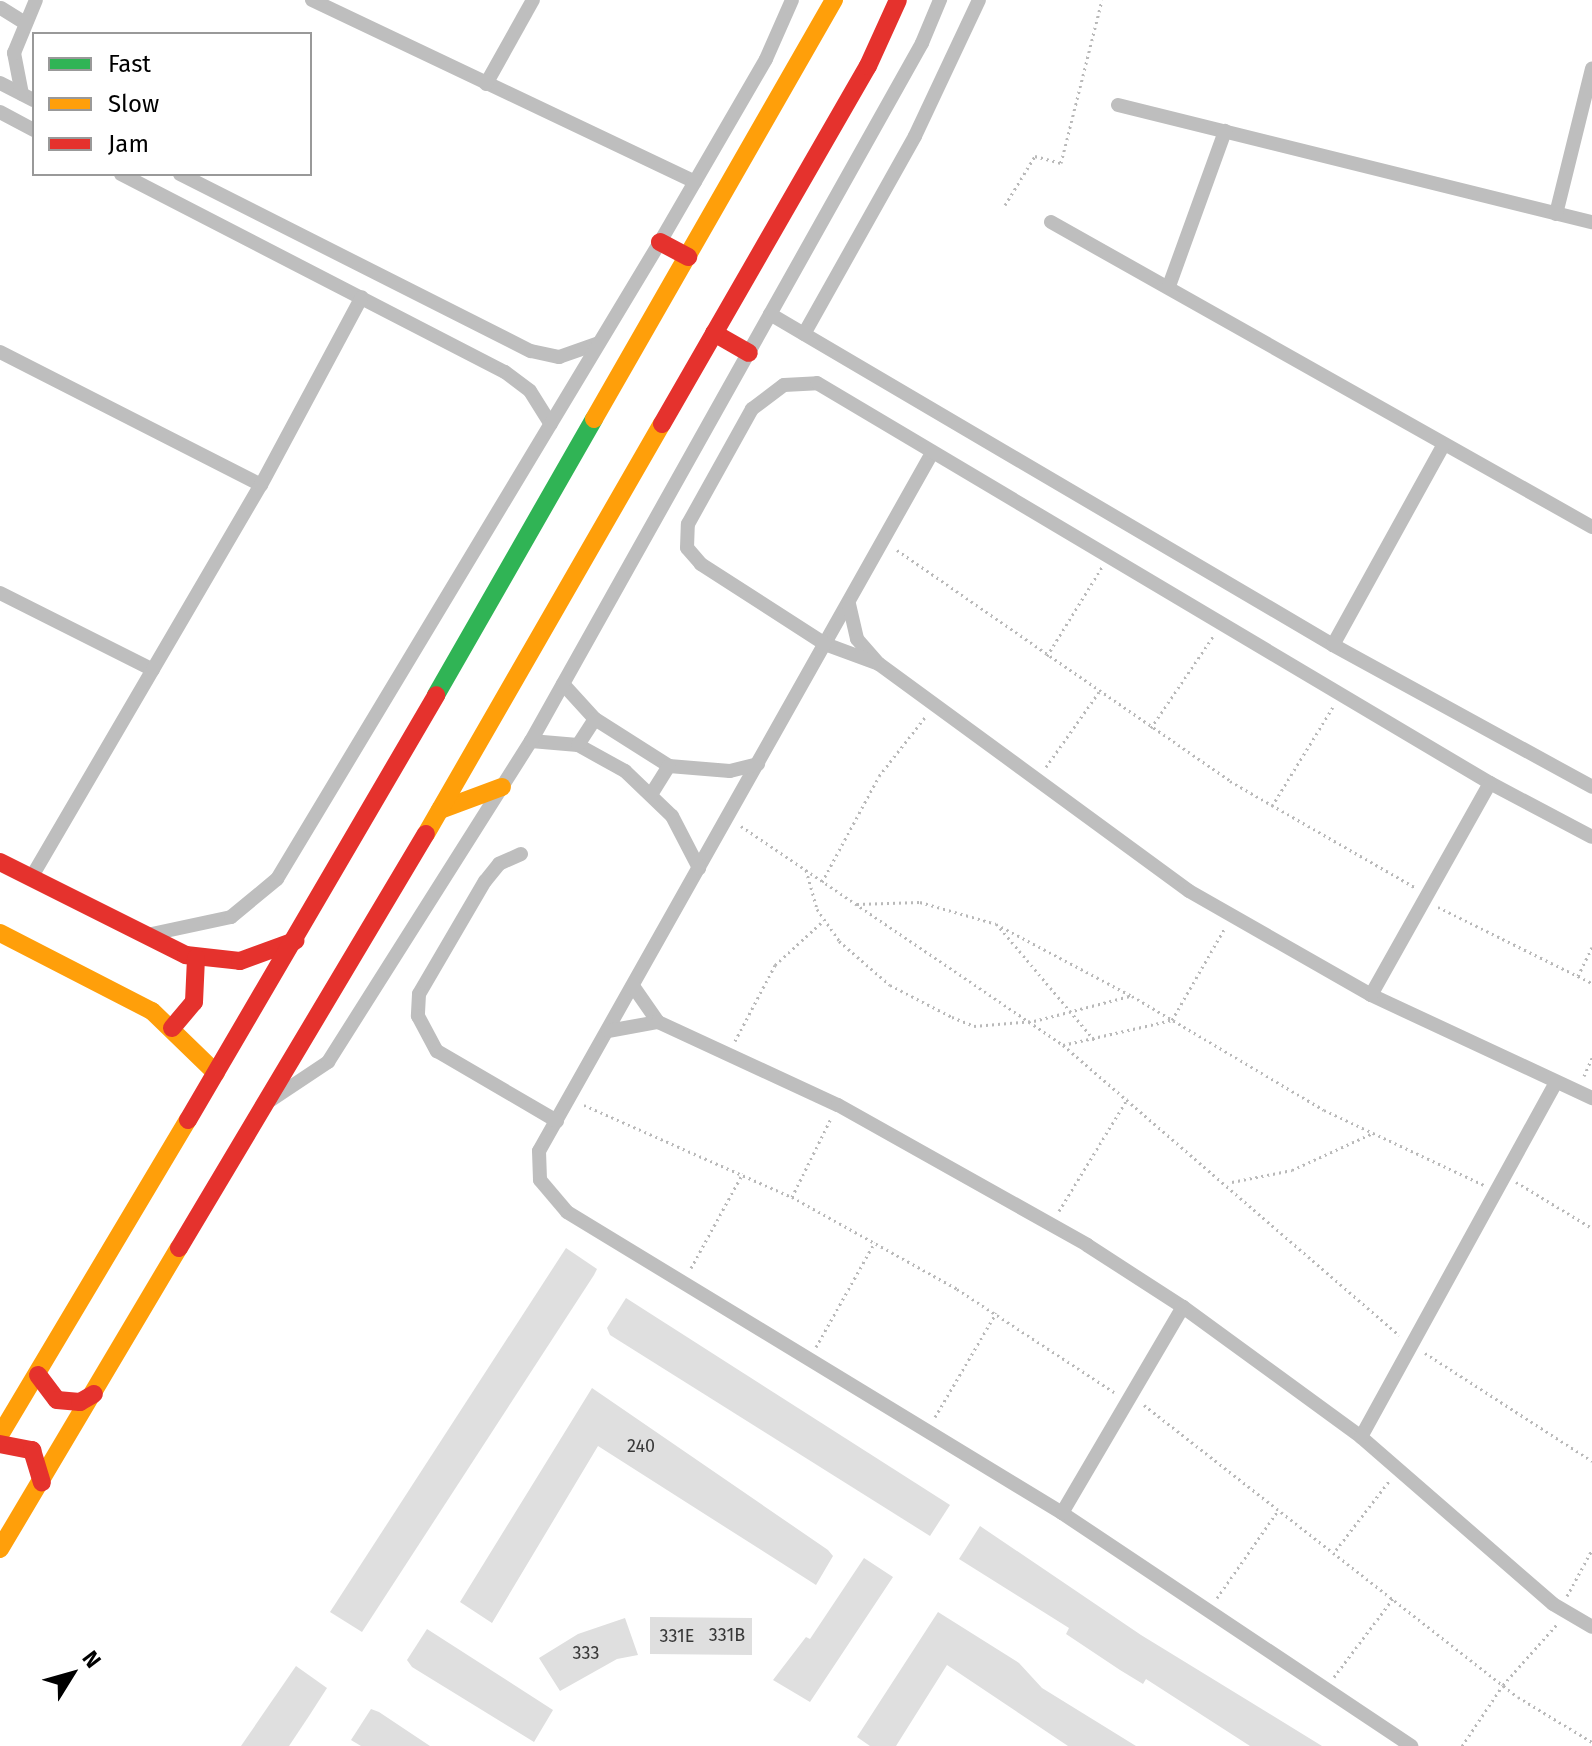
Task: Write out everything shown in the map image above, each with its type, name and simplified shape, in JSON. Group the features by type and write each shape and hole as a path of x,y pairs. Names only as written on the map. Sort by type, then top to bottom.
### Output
{"street":[{"path":"5,0 0,9 23,22"},
{"path":"28,97 14,53 23,22 36,0"},
{"path":"312,0 695,182"},
{"path":"486,84 533,0"},
{"path":"147,935 231,917 277,879 660,242 792,0"},
{"path":"0,1435 295,941 834,0"},
{"path":"0,1549 271,1100 440,810 868,66 898,0"},
{"path":"271,1100 328,1062 531,741 749,353 940,0"},
{"path":"804,334 933,101 979,0"},
{"path":"1556,214 1592,68"},
{"path":"0,83 28,97"},
{"path":"1118,105 1592,222"},
{"path":"0,112 32,129"},
{"path":"1169,286 1225,131"},
{"path":"125,176 518,381 551,424"},
{"path":"184,176 531,351 559,357 599,343"},
{"path":"1051,222 1169,286 1443,446 1592,527"},
{"path":"660,242 688,257"},
{"path":"31,878 261,485 362,297"},
{"path":"770,314 1333,645 1592,787"},
{"path":"714,333 749,353"},
{"path":"0,352 261,485"},
{"path":"879,664 825,644 701,564 687,548 688,524 745,422 773,390 817,383 1490,783 1592,837"},
{"path":"1333,645 1443,446"},
{"path":"932,453 539,1151 546,1193 683,1283 929,1429 1062,1513 1209,1608 1411,1746"},
{"path":"0,593 153,670"},
{"path":"849,603 857,639 879,664 1036,780 1232,917 1371,995 1555,1084 1592,1098"},
{"path":"563,684 595,719 669,766 730,771 758,764"},
{"path":"578,745 595,719"},
{"path":"531,741 578,745 652,793 689,842 699,868"},
{"path":"652,793 669,766"},
{"path":"1371,995 1490,783"},
{"path":"440,810 502,787"},
{"path":"521,854 499,864 485,881 419,994 418,1016 437,1051 557,1121"},
{"path":"0,862 196,958 240,961 295,941"},
{"path":"0,933 172,1028 216,1073"},
{"path":"172,1028 194,1002 196,958"},
{"path":"633,986 658,1022 838,1105 1051,1224 1183,1307 1361,1437 1563,1611 1592,1627"},
{"path":"608,1031 658,1022"},
{"path":"1361,1437 1555,1084"},
{"path":"1062,1513 1183,1307"},
{"path":"38,1375 57,1400 80,1402 94,1394"},
{"path":"0,1444 32,1450 42,1482"}],"path":[{"path":"1005,205 1035,156 1061,163 1102,0"},
{"path":"884,540 1151,728 1272,806 1425,898 1592,983"},
{"path":"1047,656 1108,558"},
{"path":"1151,728 1221,624"},
{"path":"1036,780 1099,692"},
{"path":"1272,806 1340,695"},
{"path":"822,882 879,776 935,705"},
{"path":"728,818 857,904 1018,1019 1063,1045 1230,1183 1412,1344 1592,1461"},
{"path":"806,870 823,921 890,985 931,1008 974,1026 1018,1019 1034,1021 1132,996"},
{"path":"857,904 920,902 996,924 1132,996 1371,1134 1497,1190"},
{"path":"1063,1045 1095,1041 1172,1020 1232,917"},
{"path":"728,1054 775,965 823,921"},
{"path":"996,924 1095,1041"},
{"path":"1578,976 1592,947"},
{"path":"1577,1093 1592,1058"},
{"path":"1051,1224 1128,1098"},
{"path":"569,1100 743,1173 792,1197 996,1313 1129,1399 1336,1550 1503,1685 1592,1742"},
{"path":"792,1197 838,1105"},
{"path":"1230,1183 1292,1170 1371,1134"},
{"path":"683,1283 743,1173"},
{"path":"1505,1175 1592,1228"},
{"path":"810,1357 875,1242"},
{"path":"929,1429 996,1313"},
{"path":"1336,1550 1398,1469"},
{"path":"1209,1608 1279,1509"},
{"path":"1462,1746 1503,1685 1563,1611 1592,1550"},
{"path":"1326,1687 1394,1597"}],"building":[{"path":"566,1248 597,1269 594,1275 362,1632 330,1612"},
{"path":"626,1298 950,1505 930,1536 610,1335 607,1328"},
{"path":"592,1388 828,1550 833,1556 816,1585 598,1446 492,1623 460,1602"},
{"path":"980,1526 1141,1635 1322,1746 1250,1746 1146,1679 1143,1684 1120,1670 1066,1634 1069,1628 959,1559"},
{"path":"864,1558 893,1577 810,1702 773,1680 806,1637 810,1639"},
{"path":"938,1612 1019,1663 1042,1688 1136,1746 1068,1746 947,1665 896,1746 870,1746 857,1737"},
{"path":"650,1617 752,1618 752,1655 650,1654"},
{"path":"625,1618 638,1655 617,1659 560,1691 539,1658 578,1634"},
{"path":"427,1629 553,1710 534,1742 412,1667 407,1660"},
{"path":"296,1666 327,1688 289,1746 241,1746"},
{"path":"371,1709 430,1746 361,1746 351,1740"}],"traffic: fast":[{"path":"436,695 594,419"}],"traffic: slow":[{"path":"594,419 834,0"},
{"path":"426,834 662,424"},
{"path":"440,810 502,787"},
{"path":"0,933 152,1011 216,1073"},
{"path":"0,1435 188,1120"},
{"path":"0,1549 179,1248"}],"traffic: jam":[{"path":"662,424 868,66 898,0"},
{"path":"660,242 688,257"},
{"path":"714,333 749,353"},
{"path":"188,1120 436,695"},
{"path":"179,1248 426,834"},
{"path":"0,862 186,955 240,961 295,941"},
{"path":"172,1028 194,1002 196,958"},
{"path":"38,1375 57,1400 80,1402 94,1394"},
{"path":"0,1444 32,1450 42,1482"}]}
